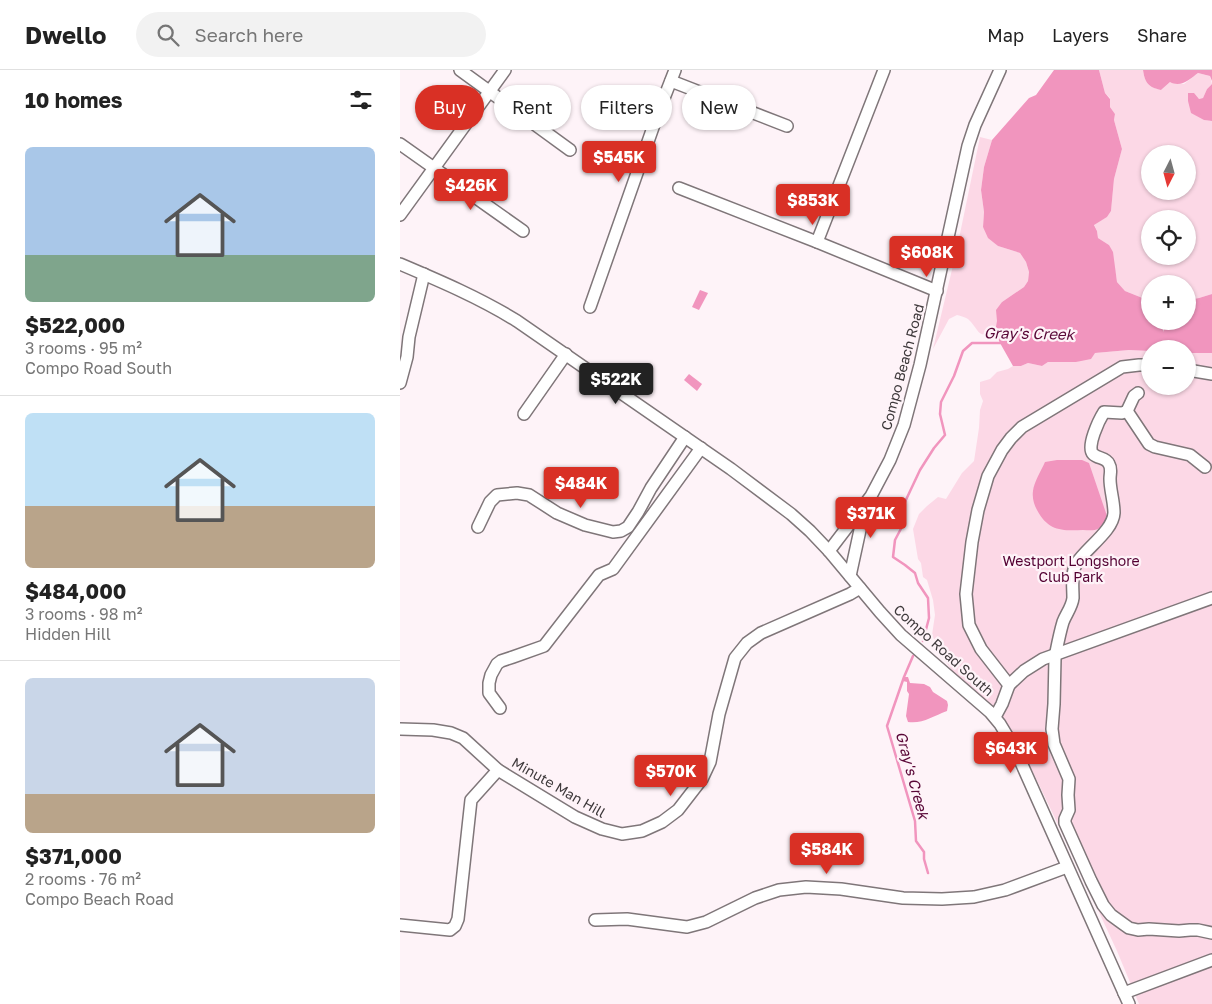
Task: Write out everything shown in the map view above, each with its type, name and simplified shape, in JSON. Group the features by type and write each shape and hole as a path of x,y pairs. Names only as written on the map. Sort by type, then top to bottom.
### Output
{"street":[{"path":"460,70 570,150"},
{"path":"400,215 505,70"},
{"path":"590,307 675,70"},
{"path":"817,242 884,70"},
{"name":"Compo Beach Road","path":"829,551 871,496 890,460 904,425 937,291 968,146 975,124 1000,70"},
{"path":"671,81 787,126"},
{"path":"400,144 523,231"},
{"path":"679,188 937,291"},
{"name":"Compo Road South","path":"400,264 465,292 517,321 783,507 829,551 890,623 908,641 995,717 1014,749 1129,1004"},
{"path":"400,383 424,274"},
{"path":"524,414 566,354"},
{"path":"1009,685 981,649 969,625 966,602 972,542 978,510 988,476 1002,450 1022,427 1122,367 1141,365"},
{"path":"1196,371 1212,374"},
{"path":"1138,393 1134,396 1126,411 1122,413 1104,412 1096,426 1091,449 1092,454 1105,459 1111,468 1110,476 1114,512 1113,518 1104,534 1087,550 1075,566 1072,603 1063,621 1056,655 1052,729 1054,744 1069,779 1068,795 1070,810 1065,823 1091,881 1103,905 1111,915 1129,928 1138,930 1198,930 1212,933"},
{"path":"1126,411 1149,444 1190,455 1205,467"},
{"path":"478,527 490,502 497,495 517,493 529,495 557,513 585,525 613,532 621,531 628,527 685,437"},
{"path":"500,708 489,693 491,675 497,664 544,646 600,575 613,569 701,448"},
{"name":"Compo Beach Road","path":"850,576 860,530 871,496"},
{"name":"Minute Man Hill","path":"400,729 433,730 451,733 463,738 498,770 575,817 602,829 622,834 642,831 662,822 678,810 702,779 710,762 722,704 735,658 747,643 761,632 860,588"},
{"path":"995,717 1009,685 1024,671 1043,659 1212,598"},
{"name":"Minute Man Hill","path":"400,925 450,930 455,926 458,919 471,800 498,770"},
{"path":"595,920 626,919 687,927 706,922 755,898 779,890 806,887 841,889 903,898 942,899 974,897 1005,890 1067,867"},
{"path":"1124,993 1212,960"}],"green space":[{"path":"1099,70 1143,70 1148,84 1161,90 1170,82 1184,84 1198,73 1210,76 1212,84 1207,89 1203,98 1199,99 1188,93 1188,101 1204,120 1212,121 1212,294 1196,299 1196,275 1141,275 1141,297 1125,291 1117,282 1109,245 1098,238 1094,224 1107,217 1111,211 1114,179 1122,149 1114,120 1115,114 1110,107 1110,98 1105,93"},
{"path":"980,137 992,140 984,167 981,190 984,212 983,227 998,246 1020,253 1026,262 1029,272 1028,281 1024,287 1002,302 995,332 981,334 968,319 957,315 949,319 933,349 956,253"},
{"name":"Westport Longshore Club Park","path":"1141,351 1141,395 1196,395 1196,353 1212,353 1212,1004 1139,1004 1117,951 1018,741 1002,717 959,679 945,661 932,635 935,615 933,600 918,559 913,529 919,514 938,497 946,499 962,473 974,461 980,410 983,401 980,394 980,382 990,379 997,372 1013,366 1021,366 1028,363 1042,366 1048,362 1076,362 1095,353"}],"water":[{"path":"1054,70 1099,70 1105,93 1110,99 1110,107 1115,114 1114,120 1122,149 1114,179 1111,211 1107,217 1094,225 1098,238 1109,245 1113,252 1117,282 1125,291 1141,297 1141,330 1163,330 1164,332 1164,330 1196,330 1196,299 1212,294 1212,353 1196,353 1196,340 1141,340 1141,351 1095,353 1091,359 1076,362 1048,362 1042,366 1028,363 1021,366 1013,366 995,332 996,310 1002,302 1024,287 1028,281 1029,272 1026,262 1020,253 998,246 988,238 983,227 984,212 981,190 984,167 992,140 1029,98 1036,95"},
{"path":"1143,70 1212,70 1212,81 1210,76 1198,73 1182,83 1174,84 1170,82 1161,90 1148,84"},
{"path":"1212,84 1212,121 1204,120 1191,113 1188,93 1194,93 1199,99 1203,98 1207,89"},
{"path":"700,290 708,293 699,310 692,307"},
{"path":"689,374 702,384 697,391 684,380"},
{"path":"1082,460 1089,463 1107,516 1104,523 1098,529 1062,530 1051,526 1041,517 1034,503 1033,496 1036,480 1045,462"},
{"path":"904,677 908,677 910,683 924,684 930,687 933,692 947,701 947,711 923,721 908,722 906,716 909,694 907,682 903,681"}],"waterway":[{"name":"Gray's Creek","path":"923,641 929,618 928,598 918,583 915,573 893,557 895,540 904,523 902,513 904,504 920,470 945,435 940,414 941,402 954,376 963,351 972,343 1003,343"},
{"name":"Gray's Creek","path":"913,656 887,726 915,821 916,841 924,852 928,873"}]}
